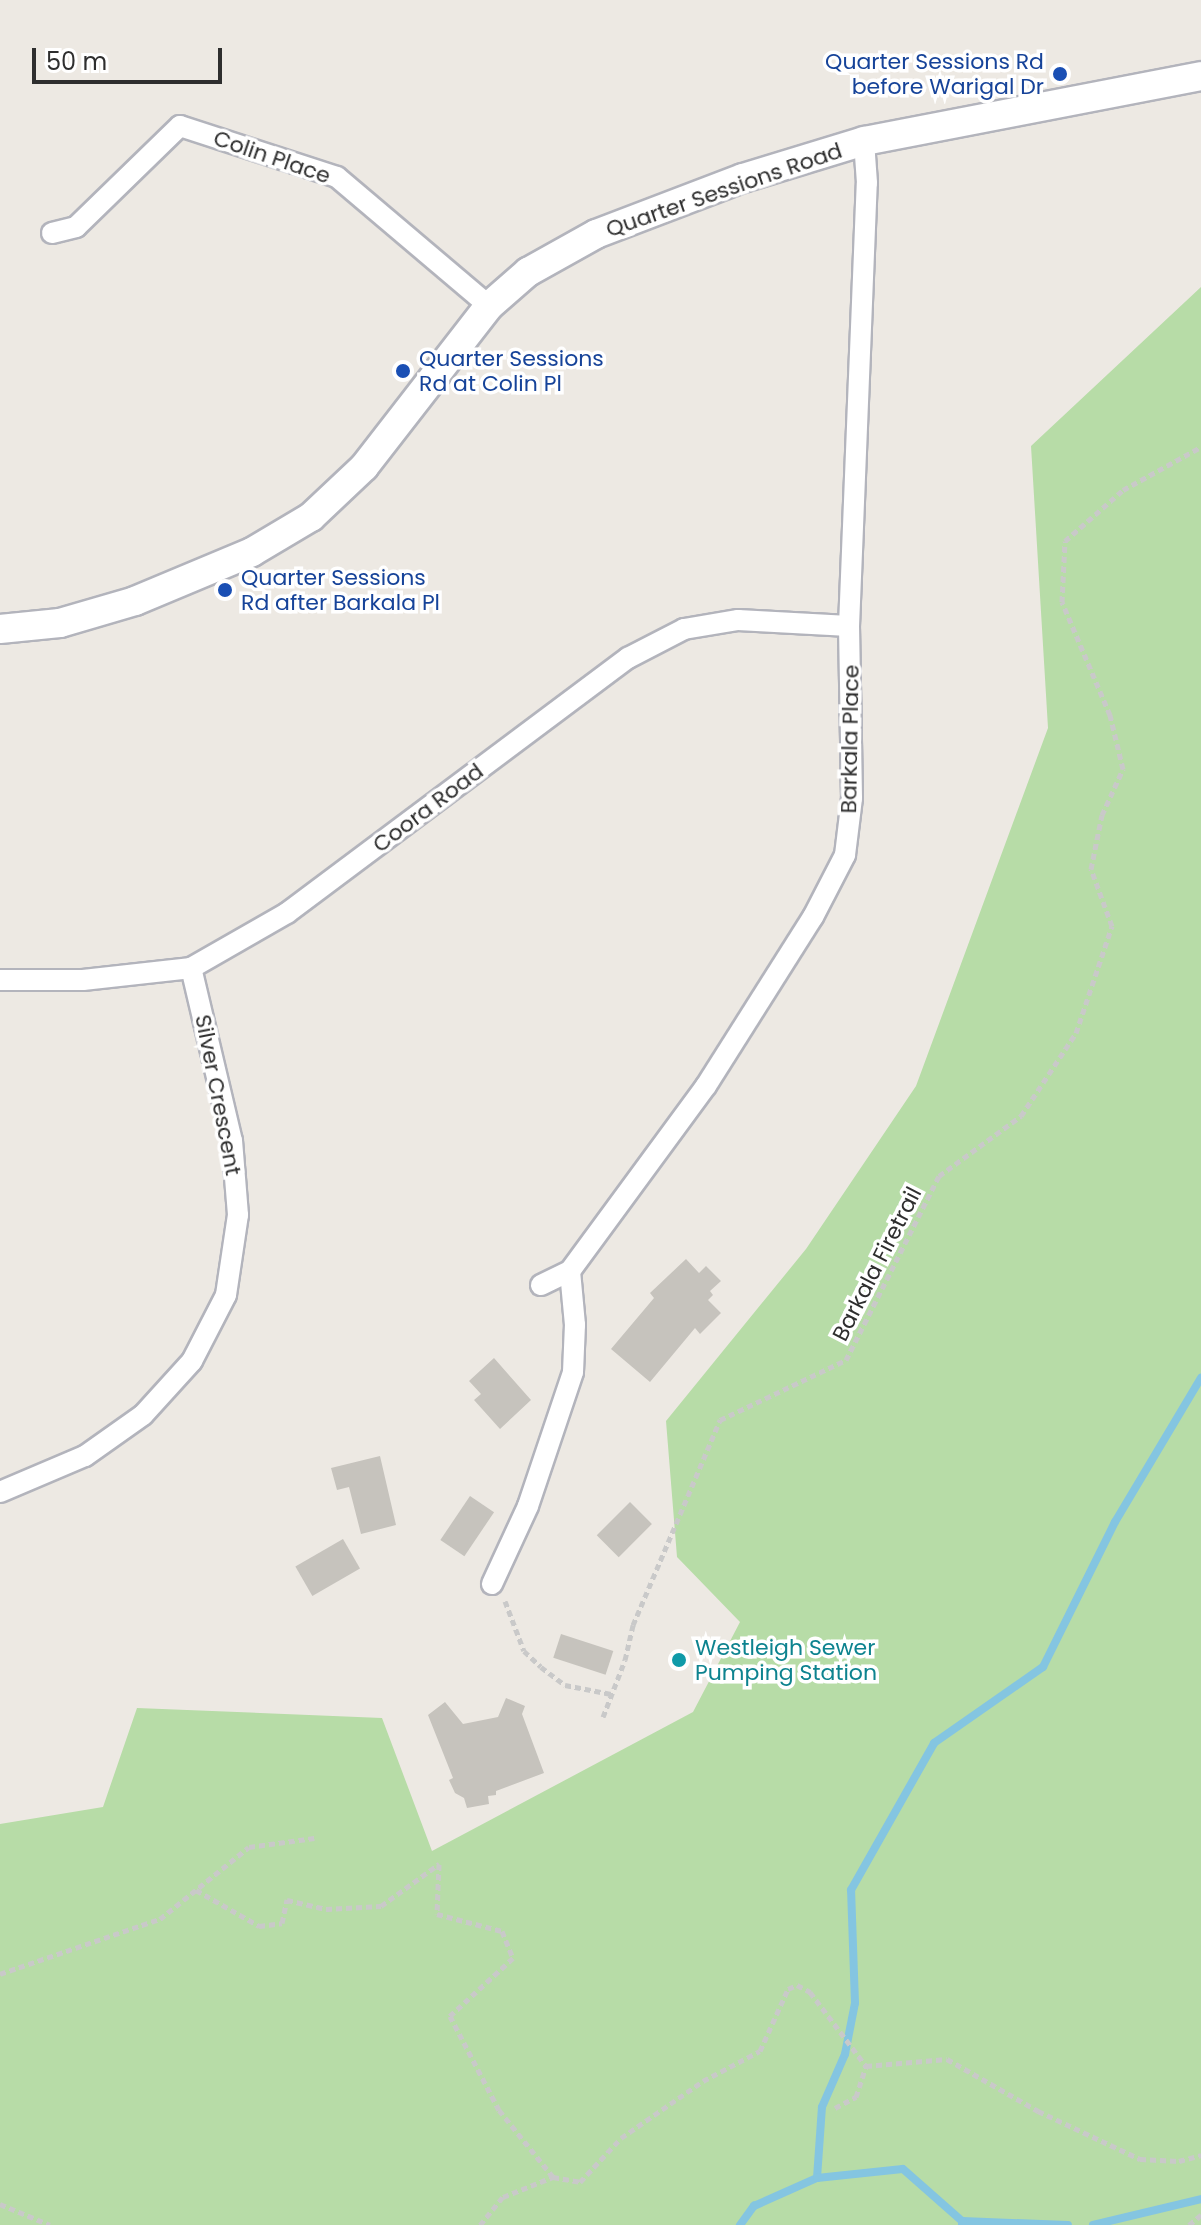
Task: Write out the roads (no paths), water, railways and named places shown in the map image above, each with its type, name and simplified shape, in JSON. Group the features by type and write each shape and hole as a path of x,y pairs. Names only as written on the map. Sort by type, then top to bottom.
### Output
{"main road":[{"name":"Quarter Sessions Road","path":"0,629 60,623 135,601 252,552 311,517 364,467 489,306 528,272 596,234 743,178 864,141 1201,76"}],"street":[{"name":"Colin Place","path":"52,233 76,227 180,126 337,177 489,306"},
{"name":"Barkala Place","path":"541,1285 570,1271 706,1086 813,917 845,855 852,798 854,740 849,626 867,183 864,141"},
{"name":"Coora Road","path":"0,980 83,980 191,968 287,913 628,658 684,629 738,620 849,626"},
{"name":"Silver Crescent","path":"0,1492 13,1490 85,1456 143,1415 192,1361 226,1295 238,1215 232,1141 191,968"},
{"path":"492,1584 528,1506 573,1372 575,1325 570,1271"}],"waterway":[{"path":"817,2178 822,2107 845,2054 855,2003 851,1890 934,1743 1043,1667 1115,1522 1201,1378"},
{"path":"740,2225 754,2206 817,2178 903,2169 962,2221 962,2225"},
{"path":"1093,2225 1201,2199"},
{"path":"962,2221 1068,2225"}],"place":[{"name":"Quarter Sessions Rd before Warigal Dr","path":"1060,74"},
{"name":"Quarter Sessions Rd at Colin Pl","path":"403,371"},
{"name":"Quarter Sessions Rd after Barkala Pl","path":"225,590"},
{"name":"Westleigh Sewer Pumping Station","path":"679,1660"}]}
